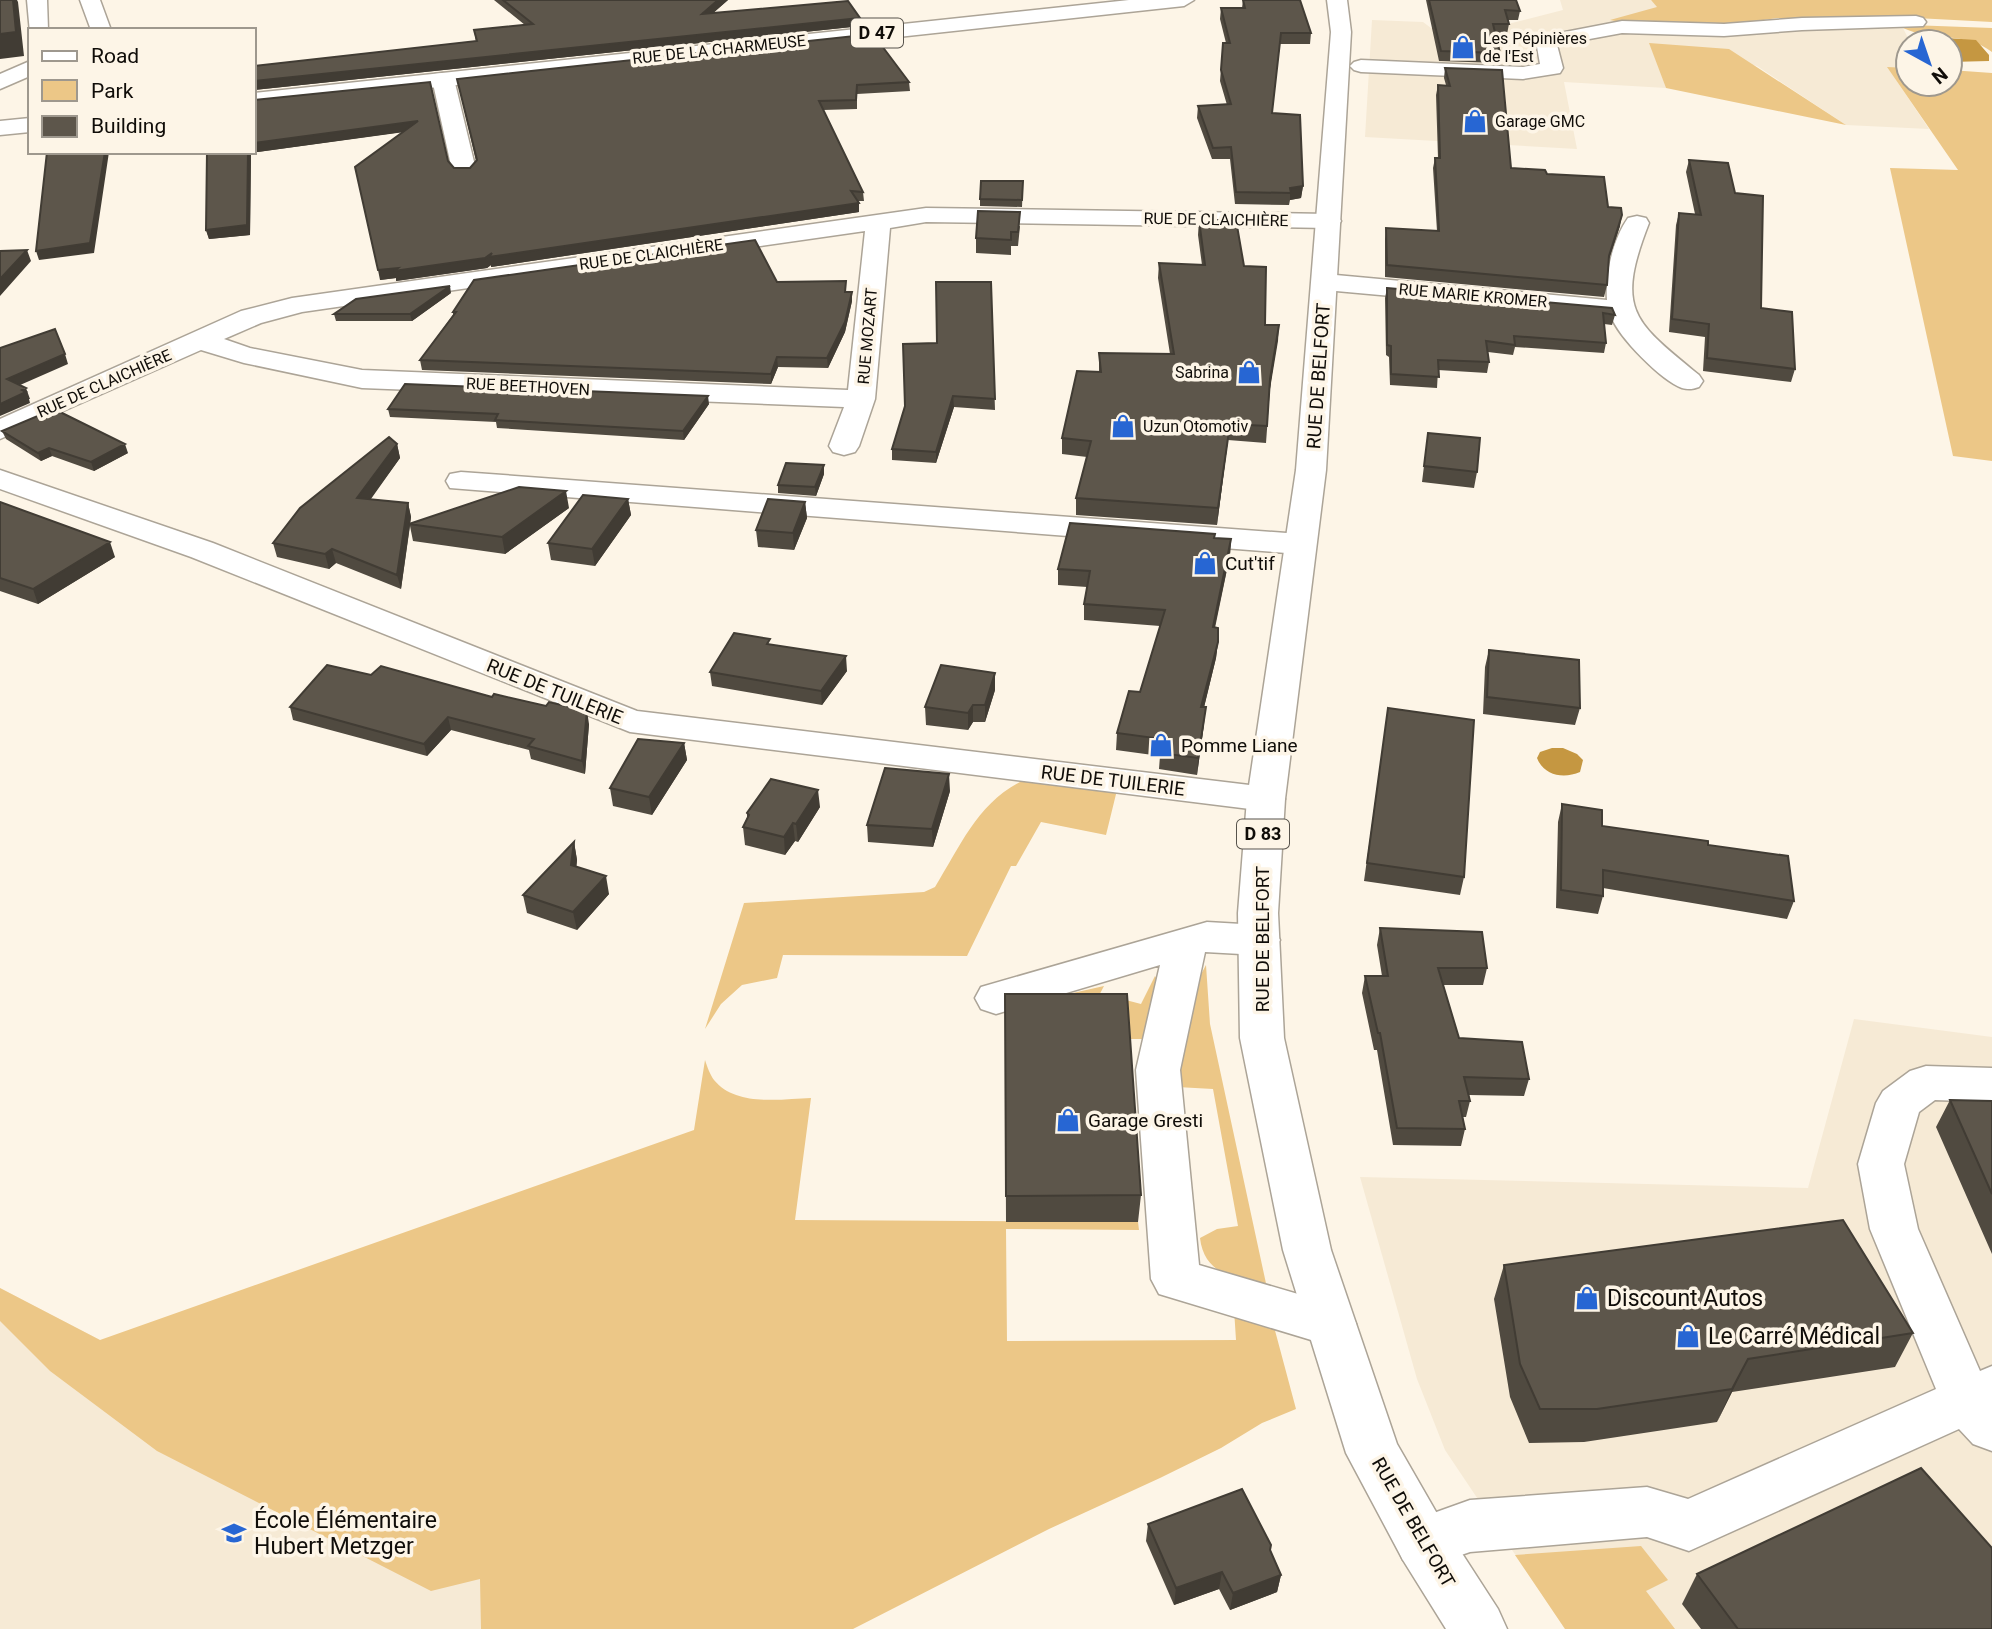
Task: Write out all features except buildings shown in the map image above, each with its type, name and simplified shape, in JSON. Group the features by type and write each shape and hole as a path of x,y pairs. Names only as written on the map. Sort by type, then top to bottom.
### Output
{"street":[{"path":"37,0 38,28"},
{"path":"90,0 100,28"},
{"name":"RUE DE LA CHARMEUSE","path":"256,100 1184,0"},
{"name":"RUE DE BELFORT","path":"1337,0 1341,32 1311,470 1266,799 1258,913 1262,1038 1307,1250 1373,1453 1423,1542 1478,1629"},
{"path":"1361,66 1512,73 1552,68 1546,41 1622,27 1724,30 1802,24 1916,22"},
{"path":"1504,47 1512,73"},
{"path":"0,69 28,68"},
{"path":"0,83 28,68"},
{"path":"443,79 464,170"},
{"path":"0,128 28,125"},
{"name":"RUE DE CLAICHIÈRE","path":"0,430 251,317 301,304 926,215 1329,221"},
{"name":"RUE MOZART","path":"844,446 861,399 877,222"},
{"path":"1637,223 1623,257 1620,309 1634,334 1689,381"},
{"name":"RUE MARIE KROMER","path":"1325,282 1620,309"},
{"name":"RUE BEETHOVEN","path":"200,340 244,355 362,379 861,399"},
{"name":"RUE DE TUILERIE","path":"0,479 202,550 630,721 1266,799"},
{"path":"461,481 1300,544"},
{"path":"996,998 1207,937 1259,940"},
{"path":"1186,943 1158,1070 1176,1279 1331,1324"},
{"path":"1423,1542 1470,1526 1647,1512 1689,1525 1984,1406 1894,1229 1881,1164 1899,1103 1926,1083 1992,1085"}],"shaded area":[{"path":"1560,0 1651,0 1658,7 1724,26 1777,18 1916,18 1916,22 1903,28 1894,28 1894,68 1888,68 1894,77 1894,98 1908,98 1929,129 1846,125 1757,66 1650,44 1666,88 1564,82 1577,149 1365,137 1372,20 1423,22 1431,28 1438,28 1441,33 1507,34 1504,25 1563,10"},
{"path":"1964,39 1976,40 1989,55 1989,61 1964,62"},
{"path":"1563,748 1583,760 1580,772 1555,774 1540,764 1537,758 1540,752"},
{"path":"1854,1019 1992,1037 1992,1629 1565,1629 1445,1450 1417,1379 1360,1177 1808,1188"},
{"name":"École Élémentaire Hubert Metzger","path":"0,1288 100,1340 666,1629 0,1629"}],"green space":[{"path":"1651,0 1992,0 1992,22 1916,18 1777,18 1724,26 1631,24 1610,20 1657,7"},
{"path":"1910,25 1992,28 1992,52 1964,40 1964,28 1903,28"},
{"path":"1649,43 1729,49 1846,125 1666,88"},
{"path":"1887,67 1894,67 1894,77"},
{"path":"1964,71 1992,73 1992,461 1953,456 1890,168 1958,170 1908,98 1964,98"},
{"path":"1024,780 1117,790 1106,835 1041,822 1016,866 1011,866 967,956 783,955 777,978 742,985 721,1004 705,1029 744,903 924,892 935,887 982,812 1008,789"},
{"path":"1206,965 1210,1024 1267,1288 1234,1278 1215,1268 1203,1250 1200,1238 1217,1229 1238,1226 1213,1089 1177,1087 1192,991"},
{"path":"1155,976 1162,988 1144,1039 1126,1039 1024,1004 1104,986 1095,1003 1122,999 1141,1004"},
{"path":"705,1060 714,1080 723,1089 734,1094 760,1100 811,1098 795,1220 1138,1222 1139,1230 1006,1229 1007,1341 1236,1340 1234,1309 1273,1323 1296,1409 1262,1423 1221,1448 1049,1529 853,1629 481,1629 480,1579 431,1591 157,1451 50,1371 0,1321 0,1288 100,1340 694,1130"},
{"path":"1641,1546 1668,1580 1646,1591 1675,1629 1565,1629 1515,1555"}],"place":[{"name":"Les Pépinières de l'Est","path":"1463,47"},
{"name":"Garage GMC","path":"1475,121"},
{"name":"Sabrina","path":"1249,372"},
{"name":"Uzun Otomotiv","path":"1123,426"},
{"name":"Cut'tif","path":"1205,563"},
{"name":"Pomme Liane","path":"1161,745"},
{"name":"Garage Gresti","path":"1068,1120"},
{"name":"Discount Autos","path":"1587,1298"},
{"name":"Le Carré Médical","path":"1688,1336"},
{"name":"École Élémentaire Hubert Metzger","path":"234,1533"}]}
